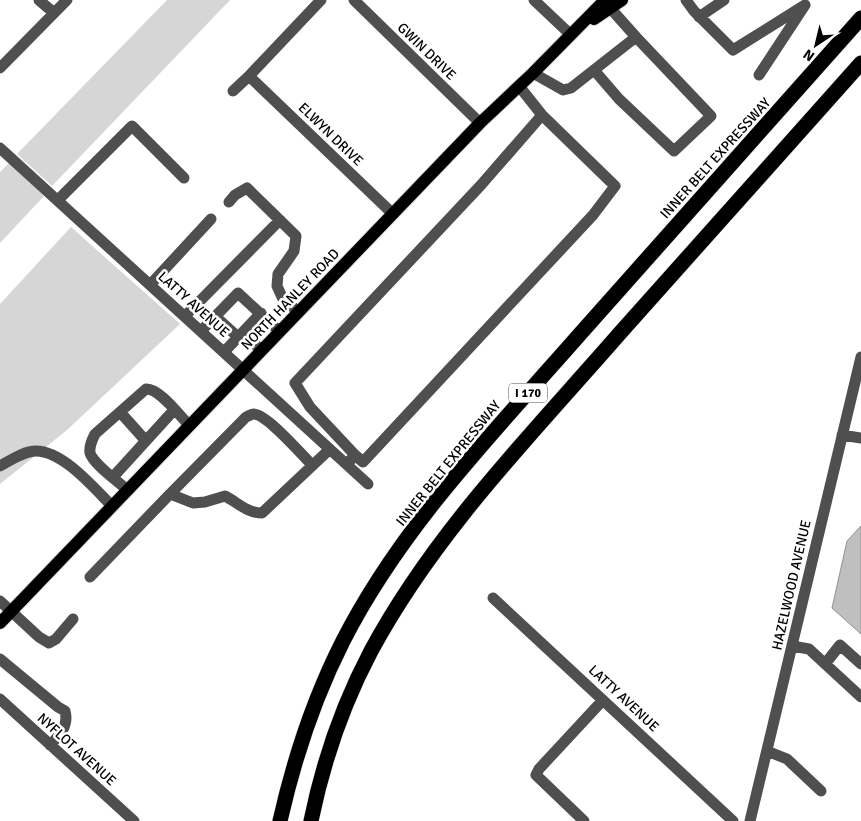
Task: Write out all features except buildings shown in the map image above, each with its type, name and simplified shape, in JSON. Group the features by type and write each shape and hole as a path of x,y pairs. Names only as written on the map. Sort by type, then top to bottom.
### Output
{"highway":[{"name":"INNER BELT EXPRESSWAY","path":"280,821 299,748 330,667 372,590 408,538 494,430 861,18"},
{"name":"I 170","path":"311,821 332,744 356,683 387,623 423,566 529,436 861,63"}],"main road":[{"name":"NORTH HANLEY ROAD","path":"0,623 480,123 606,3 622,0"}],"street":[{"path":"39,0 54,14"},
{"path":"0,68 68,0"},
{"path":"233,91 321,0"},
{"name":"GWIN DRIVE","path":"354,0 480,123"},
{"path":"534,0 571,35"},
{"path":"686,0 733,50 805,2"},
{"path":"700,17 717,2"},
{"path":"759,75 805,2"},
{"path":"594,70 619,99 674,151 711,116 606,3"},
{"path":"533,73 563,90 571,88 636,37"},
{"name":"ELWYN DRIVE","path":"249,76 393,214"},
{"path":"519,86 542,116 615,186 593,215 363,462 310,407 295,383 481,185 542,116"},
{"path":"58,200 132,126 184,178"},
{"name":"LATTY AVENUE","path":"0,148 368,484"},
{"path":"230,202 235,195 248,188 296,236 294,250 278,274 277,286 282,297 298,312"},
{"path":"150,285 211,219"},
{"path":"185,316 280,220"},
{"path":"201,331 238,293 279,331"},
{"path":"224,352 261,314"},
{"path":"216,317 261,350"},
{"name":"HAZELWOOD AVENUE","path":"750,821 861,357"},
{"path":"127,490 95,461 90,453 90,444 94,434 146,388 151,388 158,392 189,425"},
{"path":"113,477 174,410"},
{"path":"120,412 146,441"},
{"path":"90,576 246,417 252,414 270,423 312,465"},
{"path":"842,435 861,438"},
{"path":"170,494 192,503 205,502 224,496 237,502 249,511 262,513 330,449"},
{"path":"0,466 17,456 34,451 46,452 60,458 112,506"},
{"path":"347,464 355,455"},
{"name":"LATTY AVENUE","path":"493,598 733,821"},
{"path":"0,601 39,638 49,643 56,639 73,620"},
{"path":"825,664 840,645 861,664"},
{"path":"792,646 809,649 861,697"},
{"path":"0,659 65,711 67,718 66,726 50,745"},
{"path":"584,821 536,775 539,769 603,700"},
{"name":"NYFLOT AVENUE","path":"2,704 134,821"},
{"path":"767,751 787,759 821,791"}],"shaded area":[{"path":"167,0 230,0 52,186 17,154"},
{"path":"9,163 44,196 0,243 0,172"},
{"path":"71,227 180,324 67,430 0,484 0,304"}]}
